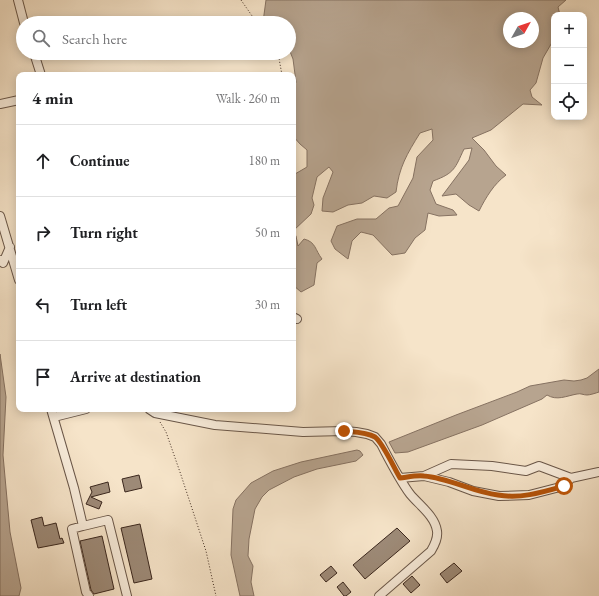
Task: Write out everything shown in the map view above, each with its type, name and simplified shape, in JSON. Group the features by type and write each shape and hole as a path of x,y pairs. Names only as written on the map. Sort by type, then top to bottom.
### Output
{"street":[{"path":"18,0 22,16"},
{"path":"36,60 40,72"},
{"path":"0,104 16,101"},
{"path":"0,216 16,269"},
{"path":"0,260 3,263 10,247"},
{"path":"156,412 215,425 303,432 344,431 367,434 375,437 381,444 410,494 433,519 438,536 431,551 379,596"},
{"path":"53,413 83,526"},
{"path":"424,476 451,464 492,466 526,471 538,466 571,478 599,472"},
{"path":"400,478 424,476 499,496 528,495 564,486 571,478"},
{"path":"89,596 86,592 72,529 108,520 127,596"}],"path":[{"path":"241,0 252,16"},
{"path":"279,60 281,72"},
{"path":"153,412 166,432 206,551 216,596"}],"shaded area":[{"path":"266,0 566,0 558,7 559,12 551,12 551,44 543,58 536,83 530,90 532,97 542,105 523,104 491,130 472,138 484,150 496,166 506,175 491,191 479,211 456,194 442,196 469,160 472,148 464,149 453,169 446,175 433,181 430,190 436,204 453,210 457,215 439,216 428,213 425,230 415,238 405,253 392,255 373,235 361,232 352,241 348,259 335,249 331,241 337,226 357,219 376,219 389,208 398,206 413,178 417,157 433,140 432,129 420,133 404,161 399,175 396,192 387,198 374,196 362,203 348,205 333,212 322,211 323,198 333,172 329,167 317,177 312,198 314,205 311,214 296,228 296,173 307,167 307,150 296,139 296,72 295,72 293,60 296,60 296,16 264,16"},
{"path":"296,236 298,246 304,239 308,240 313,244 322,259 317,263 314,285 301,292 296,288"},
{"path":"0,354 6,397 3,455 10,532 21,588 19,596 0,596"},
{"path":"599,369 599,392 588,395 578,394 558,398 547,395 542,399 482,425 408,452 395,453 389,442 530,386 564,380 581,380 587,378"},
{"path":"357,450 363,455 356,461 317,469 294,477 269,490 262,497 255,509 249,539 248,556 253,566 251,582 254,596 240,596 231,555 233,509 236,500 251,483 273,471 301,462"}],"building":[{"path":"139,475 142,488 125,492 122,479"},
{"path":"108,482 110,492 91,497 102,502 99,509 86,504 92,492 90,487"},
{"path":"42,517 44,526 56,523 60,539 62,538 64,543 38,548 31,520"},
{"path":"140,524 152,579 134,583 121,528"},
{"path":"397,528 410,541 365,579 353,565"},
{"path":"102,536 114,589 94,594 91,590 80,541"},
{"path":"454,563 462,571 447,583 440,574"},
{"path":"331,566 337,573 326,582 320,575"},
{"path":"412,576 420,585 411,593 403,584"},
{"path":"343,582 351,592 346,596 344,596 337,587"}],"route":[{"path":"344,431 367,434 375,437 381,444 400,478 424,476 499,496 528,495 564,486"}]}
